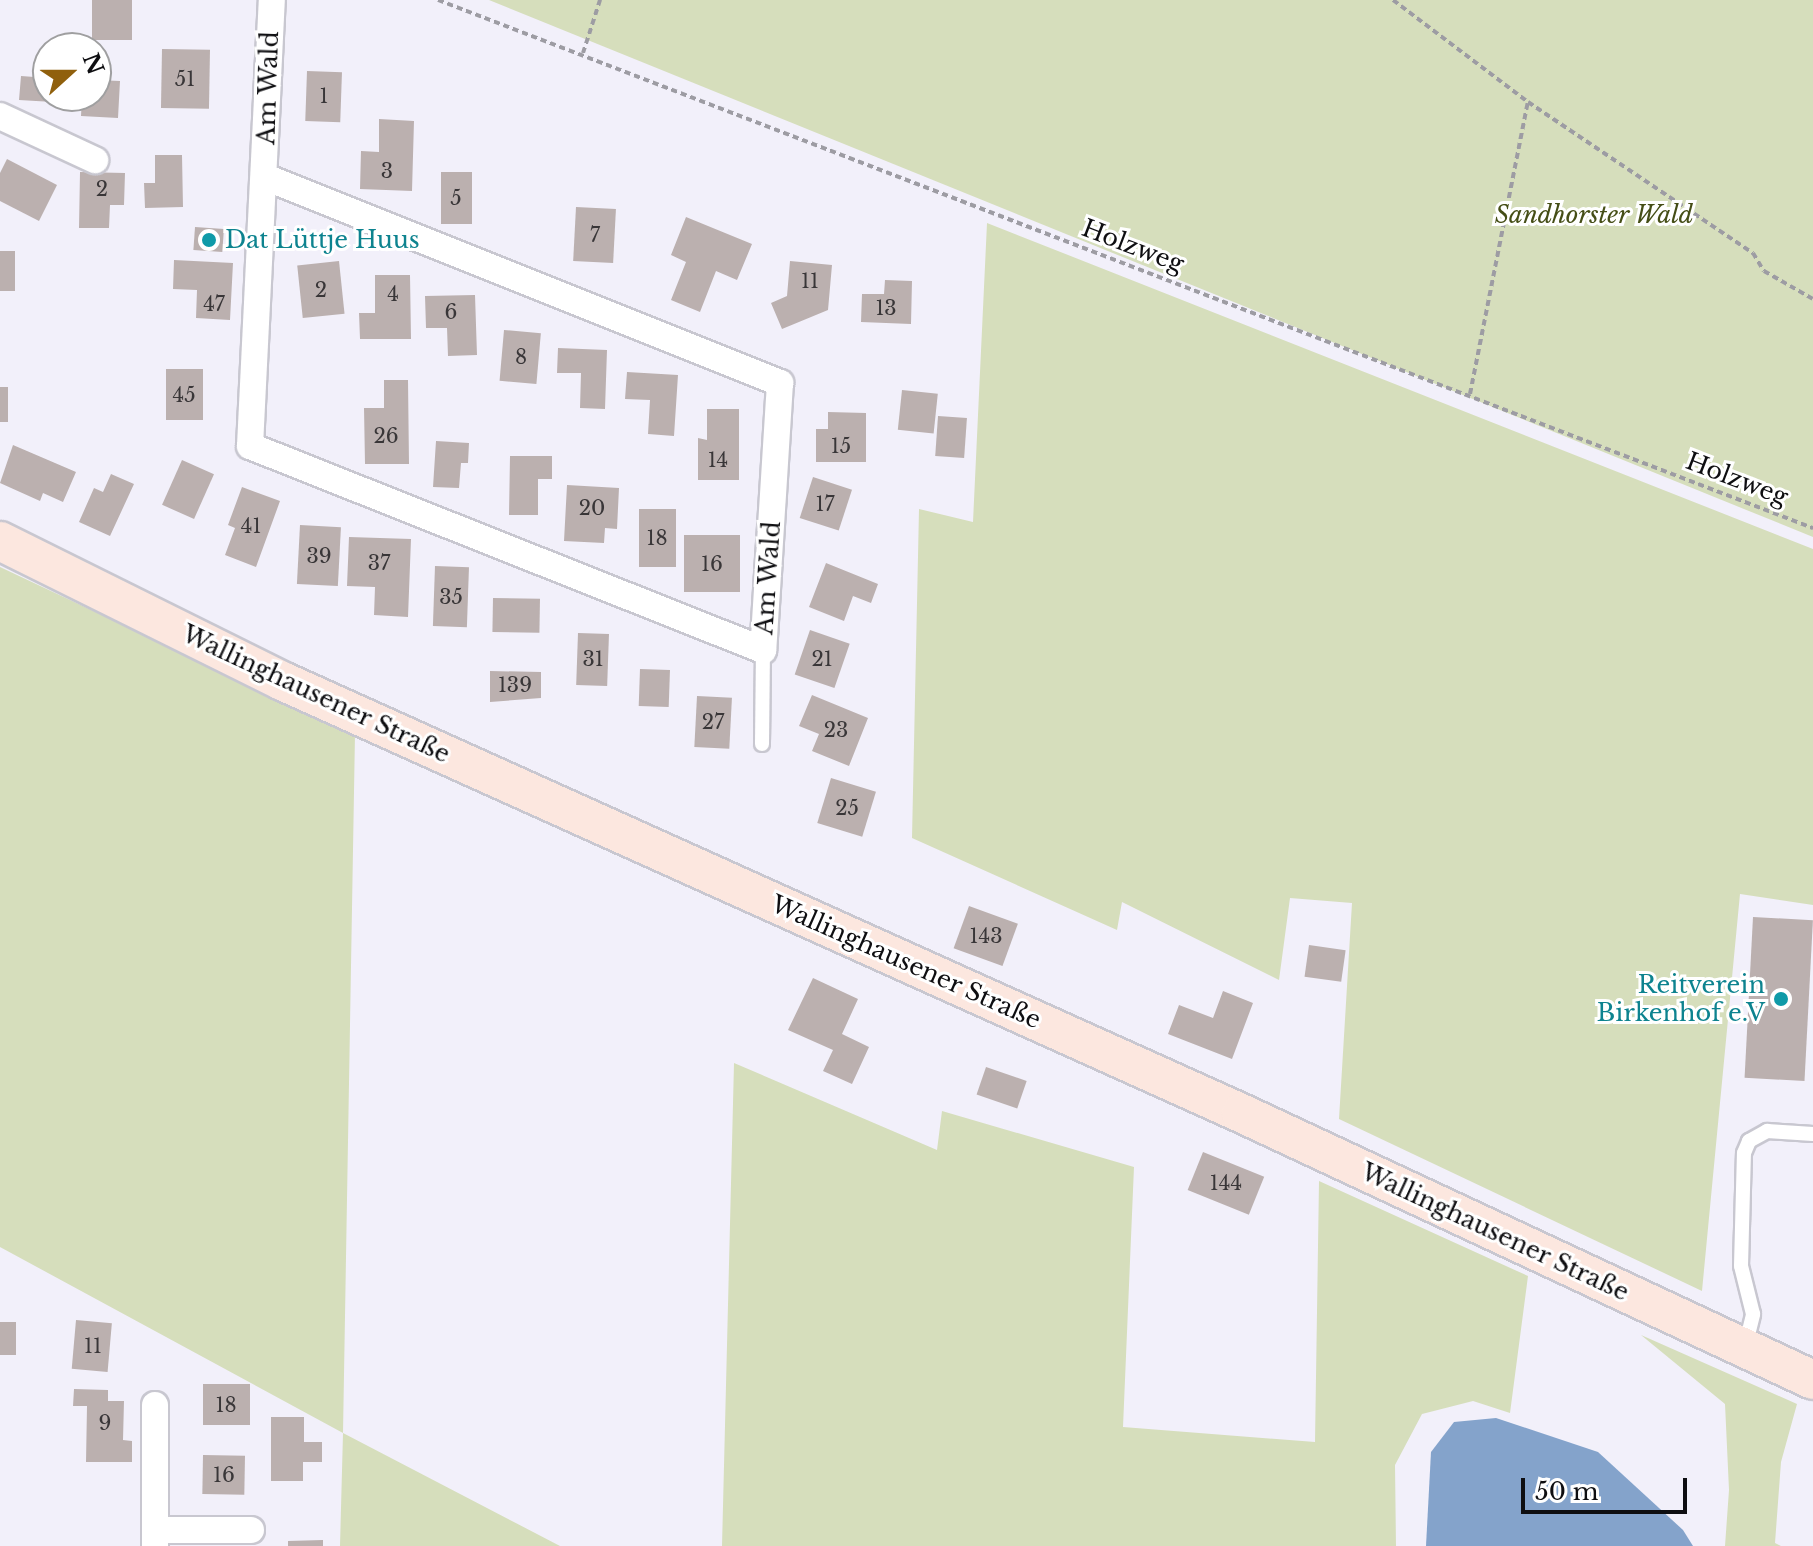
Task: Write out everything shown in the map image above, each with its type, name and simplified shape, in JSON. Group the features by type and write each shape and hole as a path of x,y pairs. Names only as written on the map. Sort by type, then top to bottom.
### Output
{"street":[{"name":"Am Wald","path":"265,177 780,383 763,650 250,446 272,0"},
{"path":"0,116 95,160"},
{"name":"Wallinghausener Straße","path":"0,541 282,681 1241,1113 1813,1380"},
{"path":"155,1405 155,1538 251,1530"}],"lane":[{"path":"762,744 763,650"},
{"path":"1744,1348 1753,1314 1741,1266 1744,1153 1749,1141 1767,1131 1813,1134"}],"path":[{"name":"Holzweg","path":"438,0 583,53 1813,528"},
{"path":"583,53 600,0"},
{"path":"1393,0 1528,102 1753,253 1764,271 1813,299"},
{"path":"1470,395 1528,102"}],"green space":[{"name":"Sandhorster Wald","path":"489,0 1813,0 1813,537"},
{"path":"987,223 1813,549 1813,905 1740,894 1702,1291 1339,1119 1352,903 1290,898 1279,980 1122,902 1117,930 912,838 919,509 973,522"},
{"path":"0,567 355,734 343,1433 0,1247"},
{"path":"734,1063 937,1150 942,1111 1134,1167 1123,1427 1315,1442 1319,1181 1528,1276 1510,1413 1473,1401 1422,1414 1395,1465 1396,1546 722,1546"},
{"path":"1641,1335 1797,1404 1781,1462 1775,1543 1781,1546 1725,1546 1729,1490 1725,1404"},
{"path":"343,1433 560,1546 340,1546"}],"water":[{"path":"1496,1418 1598,1452 1683,1530 1693,1546 1426,1546 1431,1452 1454,1422"}],"building":[{"path":"92,0 132,0 132,40 112,40 112,32 92,32"},
{"path":"162,49 210,50 209,109 161,108"},
{"path":"307,71 342,72 340,122 305,121"},
{"path":"21,76 32,77 32,101 19,100"},
{"path":"112,81 120,81 118,118 81,116 81,112 112,112"},
{"path":"379,119 414,121 412,191 360,189 361,151 379,152"},
{"path":"155,155 182,155 183,207 145,208 144,183 155,183"},
{"path":"7,159 57,185 39,221 0,201 0,173"},
{"path":"80,172 125,173 124,205 110,205 109,228 79,228"},
{"path":"441,172 472,172 472,224 441,224"},
{"path":"576,207 616,209 613,263 573,261"},
{"path":"686,217 752,244 737,280 716,271 700,312 671,300 686,262 671,255"},
{"name":"Dat Lüttje Huus","path":"195,227 224,229 222,252 193,250"},
{"path":"0,251 15,251 15,291 0,291"},
{"path":"174,260 233,263 230,320 196,318 197,290 173,289"},
{"path":"339,261 345,314 303,318 297,265"},
{"path":"790,261 832,265 828,310 782,329 771,303 787,296"},
{"path":"375,275 410,275 411,339 360,339 359,313 375,313"},
{"path":"885,280 912,281 911,324 861,322 862,294 884,294"},
{"path":"475,295 477,355 448,356 447,328 426,328 425,296"},
{"path":"504,330 541,333 536,384 500,381"},
{"path":"558,348 607,350 605,409 580,408 581,373 557,373"},
{"path":"166,369 203,369 203,420 166,420"},
{"path":"627,372 678,375 674,436 648,434 650,400 625,399"},
{"path":"384,380 408,380 409,464 365,464 364,408 384,408"},
{"path":"0,387 8,387 8,422 0,422"},
{"path":"902,390 938,394 934,434 898,430"},
{"path":"707,409 739,409 739,480 698,480 698,438 707,440"},
{"path":"828,412 866,413 866,462 816,462 816,429 828,429"},
{"path":"938,416 967,418 964,458 935,456"},
{"path":"436,441 469,443 468,463 461,463 459,488 433,487"},
{"path":"13,445 76,472 63,502 43,493 40,501 0,483"},
{"path":"510,456 552,456 552,479 538,479 538,515 509,515"},
{"path":"182,460 214,474 194,519 162,505"},
{"path":"111,474 134,484 110,536 79,522 94,488 103,492"},
{"path":"813,477 852,490 839,531 800,518"},
{"path":"567,485 619,488 617,529 605,528 604,543 564,541"},
{"path":"242,487 280,501 256,567 225,555 235,528 228,525"},
{"path":"639,509 676,509 676,567 639,567"},
{"path":"300,525 341,527 338,586 297,584"},
{"path":"684,535 740,535 740,592 684,592"},
{"path":"349,537 411,539 408,617 374,615 375,587 347,586"},
{"path":"826,563 878,584 871,603 853,596 844,621 809,607"},
{"path":"435,566 469,567 467,627 433,626"},
{"path":"493,598 540,599 539,633 492,632"},
{"path":"810,630 850,644 834,688 795,674"},
{"path":"578,633 609,634 607,686 576,685"},
{"path":"640,669 670,670 669,707 639,706"},
{"path":"490,671 541,672 541,698 490,702"},
{"path":"812,695 868,718 849,766 812,751 819,734 799,726"},
{"path":"697,696 732,698 729,749 694,747"},
{"path":"831,778 876,792 862,837 817,823"},
{"path":"969,906 1018,924 1002,966 954,948"},
{"name":"Reitverein Birkenhof e.V","path":"1753,917 1813,920 1804,1081 1745,1078"},
{"path":"1309,945 1346,950 1341,982 1305,977"},
{"path":"813,978 858,999 842,1034 869,1047 852,1084 823,1071 833,1050 788,1030"},
{"path":"1223,991 1253,1003 1232,1059 1168,1034 1179,1005 1213,1018"},
{"path":"986,1067 1027,1081 1017,1108 977,1094"},
{"path":"1203,1152 1264,1177 1249,1215 1188,1190"},
{"path":"76,1320 112,1323 108,1372 72,1369"},
{"path":"0,1322 16,1322 16,1355 0,1355"},
{"path":"203,1384 250,1384 250,1425 203,1425"},
{"path":"74,1389 108,1390 108,1401 124,1401 123,1440 132,1441 132,1462 86,1462 87,1406 73,1406"},
{"path":"271,1417 304,1417 304,1442 322,1442 322,1462 303,1462 303,1481 271,1481"},
{"path":"203,1455 245,1456 244,1495 202,1494"},
{"path":"323,1540 323,1546 288,1546 288,1541"}],"place":[{"name":"Dat Lüttje Huus","path":"209,240"},
{"name":"Reitverein Birkenhof e.V","path":"1781,999"}]}
